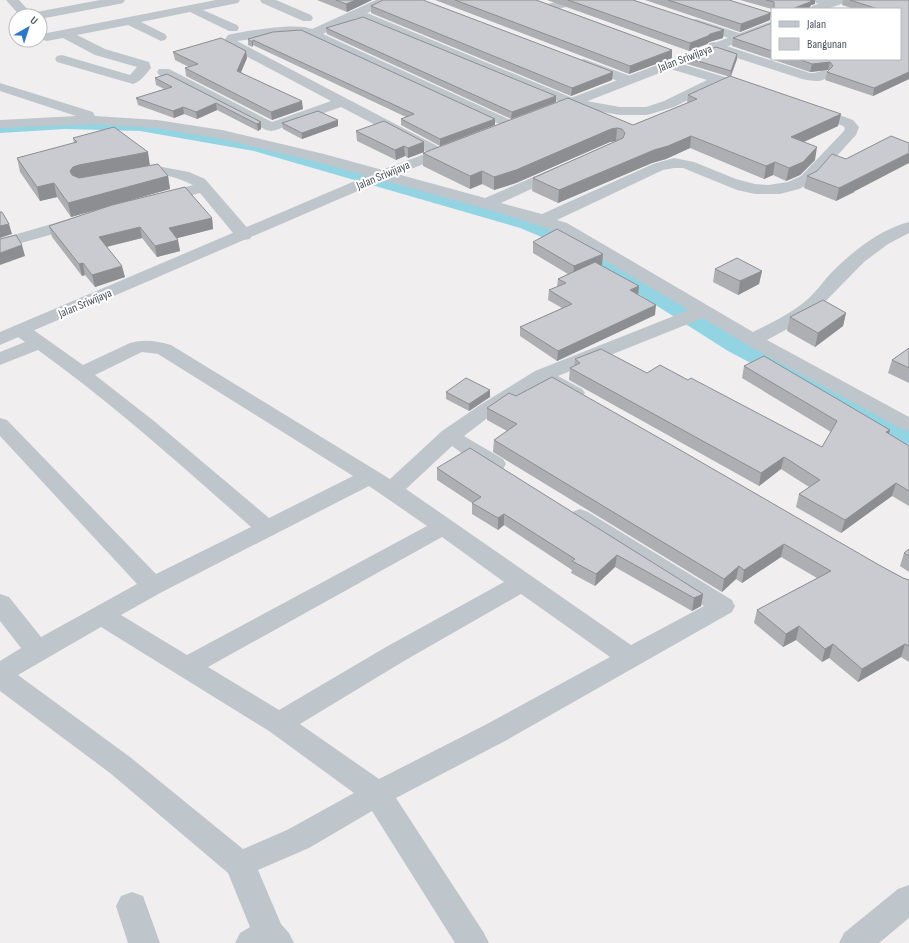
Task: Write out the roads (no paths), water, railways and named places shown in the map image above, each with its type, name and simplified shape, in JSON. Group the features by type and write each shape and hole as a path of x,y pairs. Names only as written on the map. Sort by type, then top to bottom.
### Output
{"street":[{"path":"12,0 20,8"},
{"path":"48,13 88,3 119,0"},
{"path":"48,38 234,0"},
{"path":"266,0 307,18"},
{"path":"312,34 359,14 386,0"},
{"path":"552,7 575,0"},
{"path":"818,8 831,1"},
{"path":"539,2 567,13"},
{"path":"192,9 233,28"},
{"path":"359,14 572,102 620,111 647,111 669,104 718,80"},
{"name":"Jalan Sriwijaya","path":"538,115 628,80 670,58 687,57 738,37 770,18"},
{"path":"687,20 738,37"},
{"path":"130,21 161,37"},
{"path":"440,152 341,102 229,42 232,38 237,37 290,30 304,30 510,125"},
{"path":"62,59 133,80 144,68 144,65 140,63 100,52 66,34"},
{"path":"714,46 807,76 817,78 823,74"},
{"path":"670,58 718,80 763,93"},
{"path":"576,60 628,80"},
{"path":"164,72 312,148 324,159"},
{"path":"0,87 106,121"},
{"path":"0,94 22,93"},
{"path":"271,126 341,102"},
{"path":"543,220 658,167 670,163 682,163 742,186 760,191 773,190 798,184 807,179 851,132 852,127 848,123 839,119 798,105"},
{"path":"0,124 77,120 123,121 162,125 213,134 271,145 379,176 487,203 543,220 561,228 699,314 753,340 909,425"},
{"path":"496,131 524,120"},
{"name":"Jalan Sriwijaya","path":"0,339 244,236 379,176 468,142"},
{"path":"487,203 573,165"},
{"path":"120,178 157,171 183,175 199,182 244,236"},
{"path":"145,203 204,187"},
{"path":"0,244 93,217"},
{"path":"753,340 795,317 814,303 843,271 870,249 904,233"},
{"path":"392,490 450,436 487,409 542,375 699,314"},
{"path":"20,330 81,374 166,440 267,528"},
{"path":"0,358 39,343"},
{"path":"81,374 137,347 145,346 164,349 392,490 629,657"},
{"path":"542,375 591,402"},
{"path":"0,424 153,586"},
{"path":"450,436 510,474"},
{"path":"266,940 240,864 120,765 11,685 3,677 6,670 37,650 153,586 370,476"},
{"path":"240,864 298,839 377,794 494,733 629,657 724,606 563,507"},
{"path":"187,667 443,526"},
{"path":"279,723 396,654 522,583"},
{"path":"0,602 37,650"},
{"path":"101,615 279,723 377,794 473,943"},
{"path":"855,943 909,899"},
{"path":"132,906 144,943"}],"waterway":[{"path":"0,128 65,124 140,126 256,146 527,224 556,236 606,265 736,346 909,437"}]}
